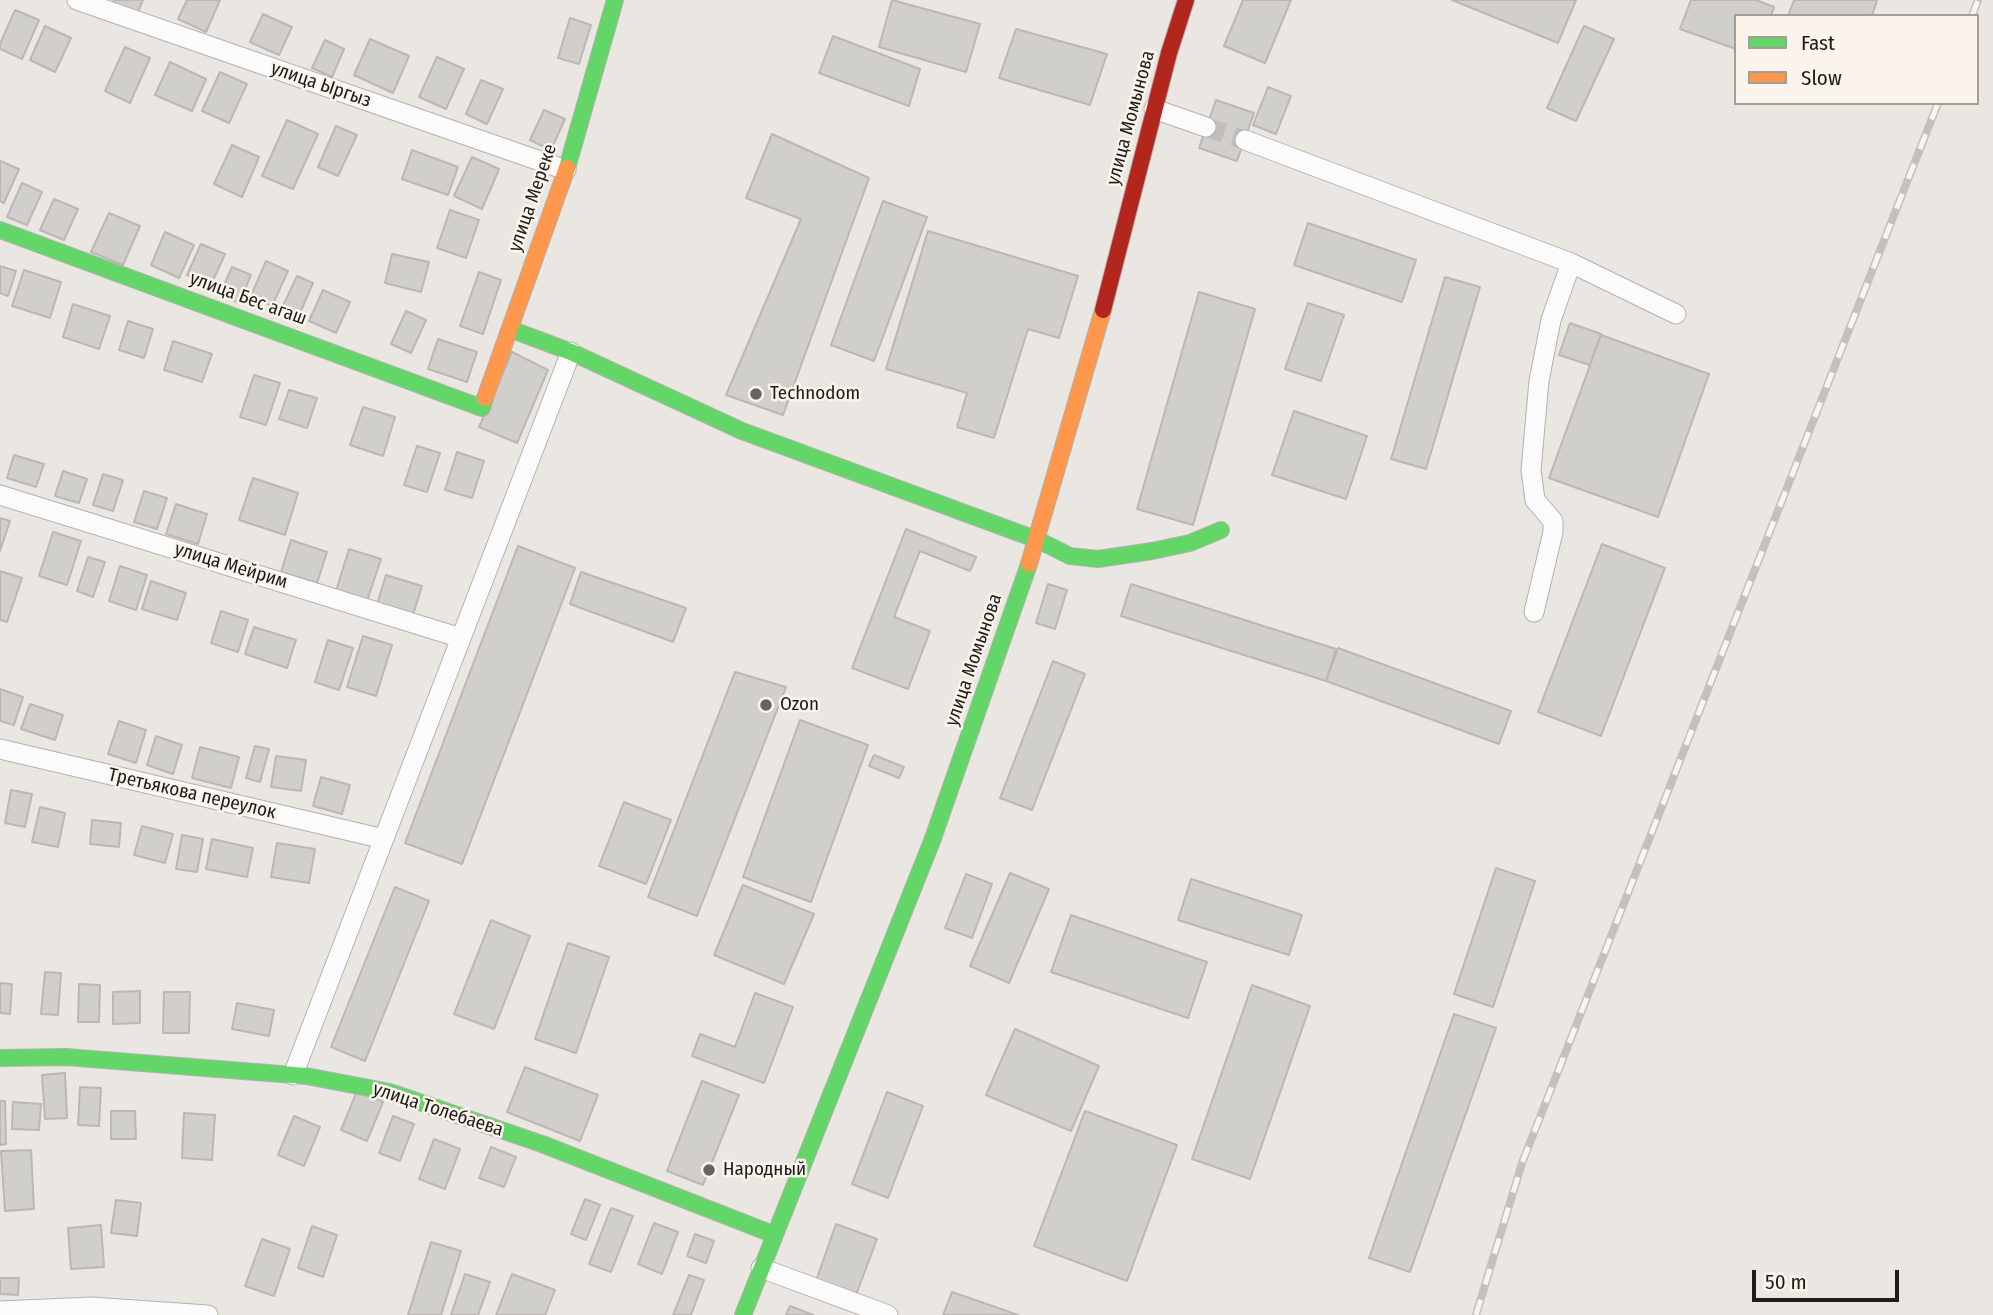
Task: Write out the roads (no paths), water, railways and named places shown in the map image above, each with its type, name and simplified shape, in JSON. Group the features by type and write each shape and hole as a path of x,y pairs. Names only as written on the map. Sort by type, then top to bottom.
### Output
{"street":[{"name":"улица Ыргыз","path":"77,0 566,170"},
{"name":"улица Мереке","path":"482,408 566,170 615,0"},
{"name":"улица Момынова","path":"743,1315 932,841 1038,540 1186,0"},
{"path":"1154,109 1206,127"},
{"path":"1245,140 1572,263 1676,314"},
{"name":"улица Бес агаш","path":"0,230 482,408"},
{"path":"1534,612 1553,532 1553,521 1535,500 1531,470 1539,381 1551,320 1572,263"},
{"path":"510,329 571,352 742,431 1038,540 1070,556 1098,559 1190,543 1221,530"},
{"path":"293,1075 571,352"},
{"name":"улица Мейрим","path":"0,495 461,638"},
{"name":"Третьякова переулок","path":"0,749 384,839"},
{"name":"улица Толебаева","path":"0,1058 66,1057 293,1075 390,1092 542,1144 775,1235"},
{"path":"761,1268 888,1315"},
{"path":"0,1311 91,1307 208,1315"}],"tunnel":[{"path":"1206,127 1245,140"}],"railway":[{"path":"1973,14 1978,0"},
{"path":"1476,1315 1522,1163 1937,105"}],"place":[{"name":"Technodom","path":"756,394"},
{"name":"Ozon","path":"766,705"},
{"name":"Народный","path":"709,1170"}]}
